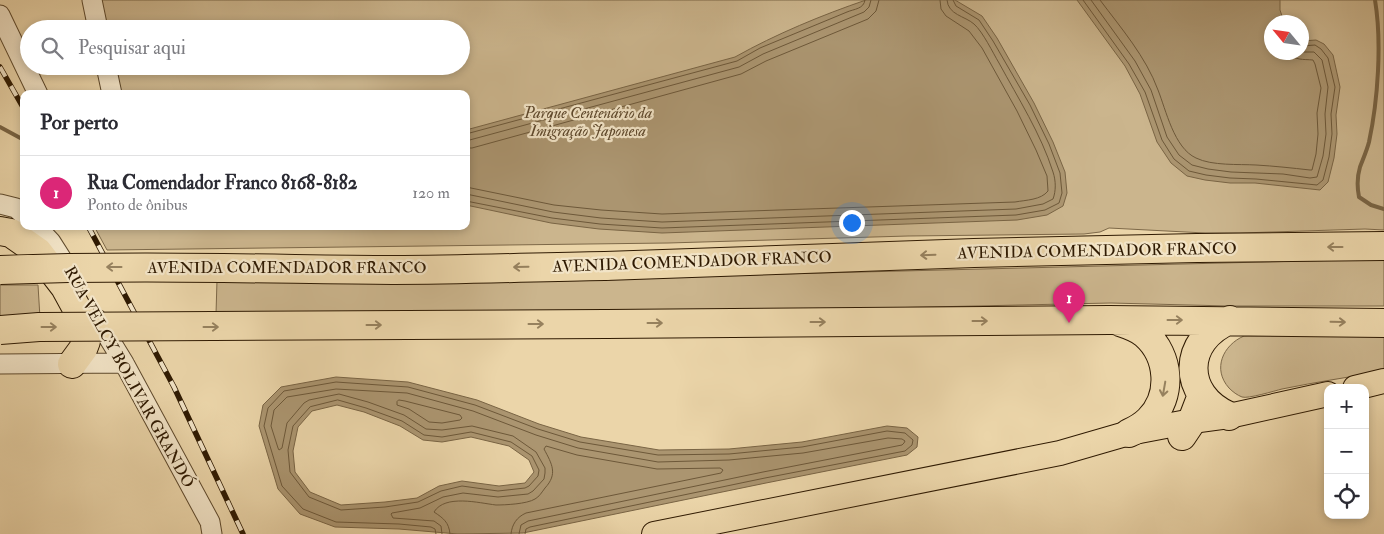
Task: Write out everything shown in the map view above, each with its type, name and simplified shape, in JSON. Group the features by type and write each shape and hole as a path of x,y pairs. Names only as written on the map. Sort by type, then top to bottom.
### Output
{"highway":[{"path":"0,230 12,233 38,252 65,287 84,320 86,341 83,349 82,364"},
{"name":"AVENIDA COMENDADOR FRANCO","path":"0,270 204,267 395,270 605,266 964,253 1384,246"},
{"path":"1109,320 1133,326 1143,332 1152,341 1164,362 1166,387 1163,399 1150,420 1129,434"},
{"path":"0,330 49,327 1109,320 1384,323"},
{"path":"1229,416 1218,411 1202,396 1196,385 1194,362 1202,340 1210,332 1230,320"},
{"path":"1187,429 1202,396"}],"main road":[{"path":"1369,385 1384,381"},
{"path":"1060,454 1084,455 1187,429 1229,416 1324,395"},
{"path":"654,534 1060,454 1129,434 1250,423 1290,402"}],"street":[{"path":"92,0 96,20"},
{"path":"0,15 20,57"},
{"path":"29,75 36,90"},
{"path":"108,75 111,90"},
{"path":"0,204 16,208 20,212"},
{"name":"RUA VELCY BOLIVAR GRANDÓ","path":"40,230 60,254 124,363 210,522 212,534"},
{"path":"82,364 102,356 111,342"},
{"path":"0,364 124,363"}],"green space":[{"name":"Parque Centenário da Imigração Japonesa","path":"99,0 1384,0 1384,230 1205,233 1109,228 1100,232 1084,234 908,236 668,243 107,250 96,230 470,230 470,90 117,90 114,75 470,75 470,20 103,20"},
{"path":"1384,259 1384,306 1229,306 1111,303 609,314 216,314 217,280 661,277"},
{"path":"0,285 38,285 40,318 0,321"},
{"path":"1384,334 1384,371 1295,386 1245,397 1238,395 1229,388 1221,373 1222,358 1226,351 1230,345 1244,336"}],"water":[{"path":"866,0 955,0 982,16 997,38 1034,103 1053,142 1065,172 1067,193 1063,206 1047,215 1017,220 662,233 599,229 551,223 470,206 470,129 735,57 767,40"},
{"path":"1077,0 1280,0 1282,15 1264,15 1264,60 1309,60 1309,40 1316,40 1324,44 1333,55 1340,87 1336,115 1337,134 1334,158 1328,182 1320,190 1255,183 1230,183 1187,176 1171,163 1157,142 1140,94 1125,66"},
{"path":"336,377 408,382 477,400 539,424 581,437 659,450 729,449 802,442 887,426 907,428 918,437 917,447 907,455 523,533 458,534 399,529 335,527 300,514 278,489 259,426 263,405 281,387","holes":["337,405 364,412 400,426 423,440 442,442 471,437 509,446 529,460 534,472 525,483 499,486 462,481 439,486 417,498 385,502 341,505 310,492 295,472 293,451 298,427 312,411"]}],"waterway":[{"path":"1375,0 1379,52 1377,90 1369,142 1359,171 1358,186 1359,197 1371,205 1384,209"},
{"path":"0,127 20,138"}],"railway":[{"path":"0,67 20,102"},
{"path":"90,230 174,387 243,534"}],"place":[{"name":"Rua Comendador Franco 8168-8182","path":"1069,323"}]}
